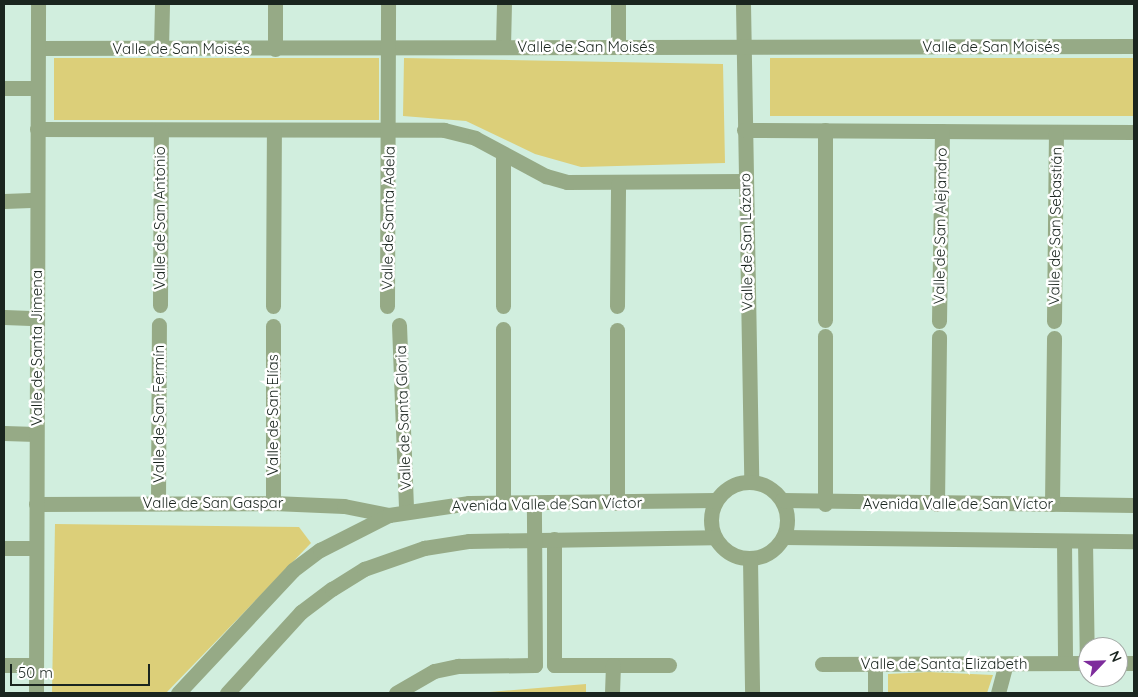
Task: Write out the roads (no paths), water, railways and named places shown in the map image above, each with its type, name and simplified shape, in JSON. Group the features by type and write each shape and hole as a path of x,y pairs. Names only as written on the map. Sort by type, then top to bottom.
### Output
{"street":[{"name":"Valle de Santa Jimena","path":"36,693 38,4"},
{"path":"161,49 162,4"},
{"path":"275,4 275,49"},
{"name":"Valle de Santa Adela","path":"387,306 390,130 388,4"},
{"path":"503,47 504,4"},
{"path":"618,4 618,47"},
{"name":"Valle de San Lázaro","path":"743,4 744,181 751,481"},
{"name":"Valle de San Moisés","path":"38,48 275,49 388,45 503,47 1134,46"},
{"path":"4,88 38,88"},
{"path":"37,129 444,130 475,138 503,154 567,182 618,184 744,181"},
{"name":"Valle de San Antonio","path":"160,305 161,130"},
{"path":"744,130 1134,132"},
{"path":"825,130 825,504"},
{"path":"274,131 274,306"},
{"name":"Valle de San Alejandro","path":"939,321 942,131"},
{"name":"Valle de San Sebastián","path":"1054,321 1056,132"},
{"path":"503,154 503,306"},
{"path":"617,306 618,184"},
{"path":"4,200 37,200"},
{"path":"4,317 37,318"},
{"name":"Valle de San Fermín","path":"158,503 159,325"},
{"name":"Valle de Santa Gloria","path":"399,325 406,511"},
{"name":"Valle de San Elías","path":"273,326 273,503"},
{"path":"503,329 503,503"},
{"path":"617,330 617,503"},
{"path":"937,504 939,337"},
{"path":"1052,504 1054,338"},
{"path":"4,434 36,434"},
{"path":"751,481 770,487 782,500 788,520 784,537 764,556 750,559 734,556 714,537 710,517 716,500 732,485 751,481"},
{"name":"Avenida Valle de San Víctor","path":"178,693 292,570 320,550 389,515 406,511 503,503 617,503 716,500"},
{"name":"Avenida Valle de San Víctor","path":"782,500 825,504 1134,505"},
{"name":"Valle de San Gaspar","path":"36,504 273,503 344,506 389,515"},
{"path":"396,693 434,671 458,666 535,665 534,503"},
{"path":"227,693 301,612 364,569 424,548 469,541 714,537"},
{"path":"784,537 1134,541"},
{"path":"554,539 554,665 669,664"},
{"path":"1064,541 1065,663"},
{"name":"Valle de Santa Elizabeth","path":"1085,541 1087,637"},
{"path":"4,548 36,548"},
{"path":"750,559 752,693"},
{"name":"Valle de Santa Elizabeth","path":"822,664 1078,663"},
{"path":"875,664 875,693"},
{"path":"998,693 1006,664"},
{"path":"4,665 36,665"},
{"path":"612,693 613,665"}]}
